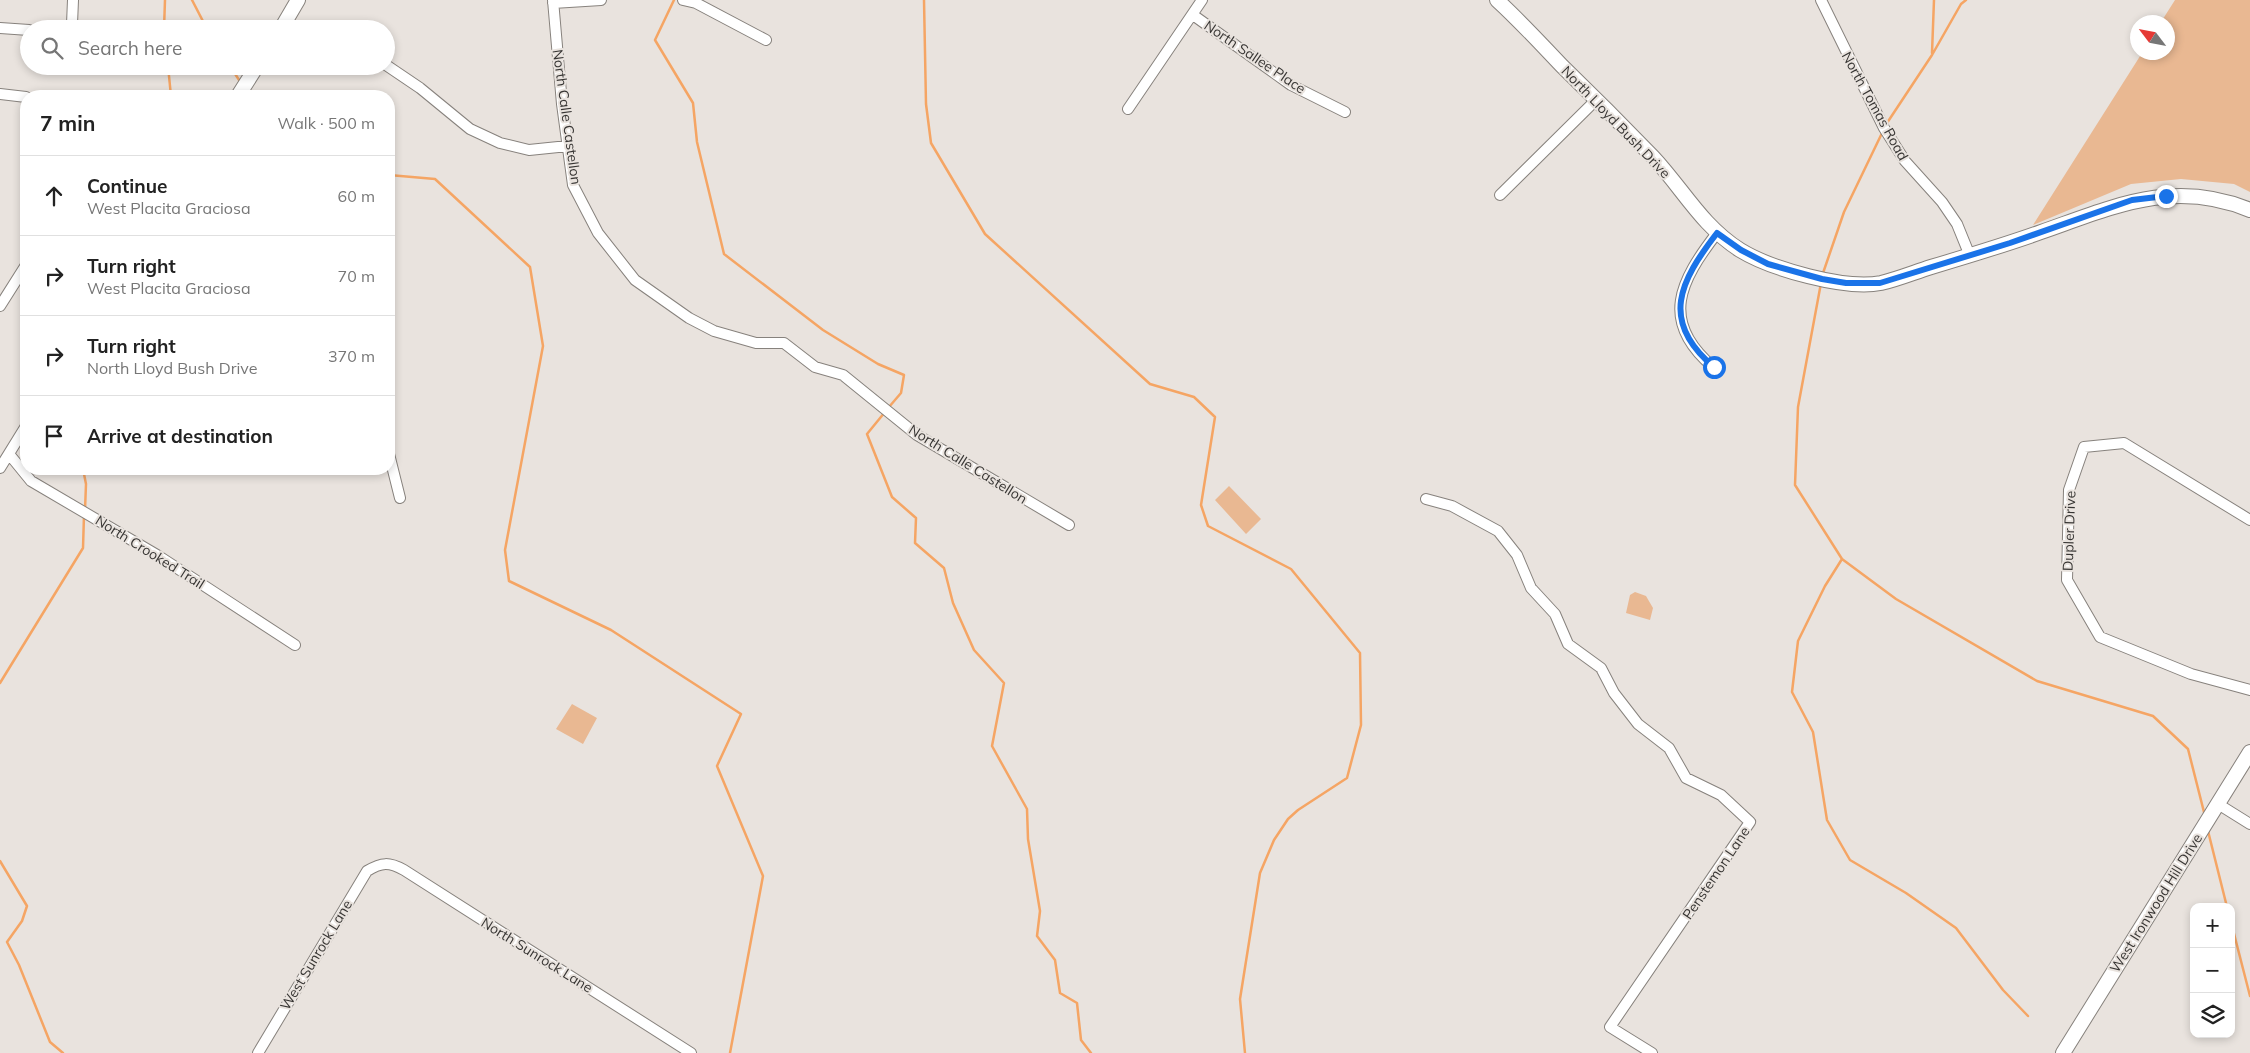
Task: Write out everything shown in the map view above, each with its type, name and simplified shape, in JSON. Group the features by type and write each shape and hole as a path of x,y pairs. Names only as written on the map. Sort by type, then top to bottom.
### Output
{"street":[{"path":"72,20 73,0"},
{"path":"286,20 298,0"},
{"path":"553,1 601,0"},
{"path":"683,0 696,3 766,40"},
{"path":"1128,110 1202,0"},
{"name":"North Lloyd Bush Drive","path":"1497,0 1654,159 1700,216 1717,233 1741,250 1768,264 1822,279 1846,283 1880,283 1970,256 2132,200 2174,195 2202,196 2231,202 2250,210"},
{"name":"North Tomas Road","path":"1821,0 1884,128 1905,162 1942,202 1957,224 1970,256"},
{"name":"North Calle Castellon","path":"553,1 573,185 598,233 635,280 689,318 714,331 756,344 784,343 815,367 843,375 917,435 1069,525"},
{"name":"North Sallee Place","path":"1192,15 1291,85 1344,112"},
{"path":"0,28 20,29"},
{"path":"395,71 420,88 470,128 500,143 529,150 568,146"},
{"path":"242,90 251,75"},
{"path":"0,94 20,96"},
{"path":"1500,195 1596,100"},
{"path":"1714,367 1699,355 1692,344 1683,327 1680,308 1683,286 1695,262 1717,233"},
{"path":"0,306 20,274"},
{"path":"0,468 20,436"},
{"name":"Dupler Drive","path":"2250,520 2124,443 2084,447 2069,490 2067,580 2100,637 2191,674 2250,690"},
{"name":"North Crooked Trail","path":"9,454 20,468"},
{"name":"North Crooked Trail","path":"26,475 31,481 157,555 295,645"},
{"path":"394,475 400,498"},
{"name":"Penstemon Lane","path":"1426,499 1452,506 1498,531 1517,555 1531,588 1555,614 1568,644 1601,668 1614,693 1638,724 1669,748 1686,778 1721,795 1750,822 1610,1027 1652,1053"},
{"name":"West Ironwood Hill Drive","path":"2062,1053 2250,752"},
{"path":"2218,804 2250,824"},
{"name":"West Sunrock Lane","path":"258,1053 367,871 380,863"},
{"name":"North Sunrock Lane","path":"380,863 392,864 404,870 691,1053"}],"shaded area":[{"path":"2175,0 2250,0 2250,192 2234,184 2181,179 2131,184 2033,225 2138,60 2175,60 2175,15 2165,15"},
{"path":"1229,486 1261,519 1246,534 1215,500"},
{"path":"1635,592 1646,596 1653,608 1650,620 1626,613 1630,595"},
{"path":"572,704 597,718 583,744 556,729"}],"waterway":[{"path":"164,20 165,0"},
{"path":"192,0 202,20"},
{"path":"674,0 655,40 693,103 697,142 724,254 823,330 878,364 904,375 901,393 889,407"},
{"path":"924,0 926,104 931,143 985,234 1150,384 1194,397 1215,417 1201,505 1208,526 1291,569 1360,653 1361,725 1347,778 1298,810 1288,819 1274,840 1260,873 1240,999 1245,1053"},
{"path":"1932,53 1934,0"},
{"path":"1885,126 1932,55 1961,4 1966,0"},
{"path":"169,75 170,90"},
{"path":"236,75 241,83"},
{"path":"1822,276 1844,212 1883,131"},
{"path":"395,176 435,179 530,267 543,346 505,550 509,581 611,630 741,714 717,766 763,876 730,1053"},
{"path":"1821,283 1798,407 1795,485 1842,559 1896,599 2037,681 2153,716 2188,749 2205,816"},
{"path":"885,412 867,434 892,497 916,518 915,543 944,568 953,603 974,650 1004,683 992,746 1027,809 1028,839 1040,911 1037,936 1055,960 1060,993 1077,1003 1081,1040 1091,1053"},
{"path":"84,475 86,484 85,510"},
{"path":"0,683 83,548 84,515"},
{"path":"1842,559 1825,586 1798,641 1792,692 1813,732 1827,820 1850,860 1906,893 1956,928 2003,990 2028,1016"},
{"path":"2208,831 2226,903"},
{"path":"0,861 27,906 22,921 7,942 19,965 50,1042 63,1053"},
{"path":"2235,938 2250,996"}],"route":[{"path":"1714,367 1699,355 1692,344 1683,327 1680,308 1683,286 1695,262 1717,233 1741,250 1768,264 1822,279 1846,283 1880,283 2010,243 2132,200 2166,196"}]}
